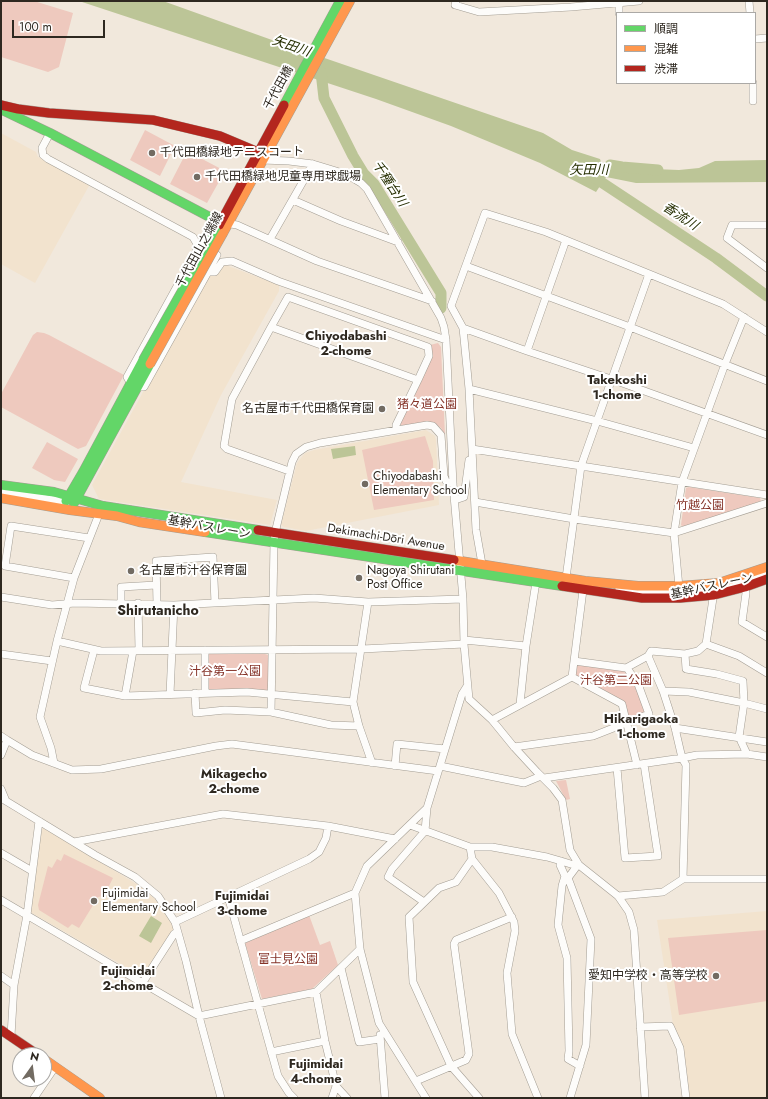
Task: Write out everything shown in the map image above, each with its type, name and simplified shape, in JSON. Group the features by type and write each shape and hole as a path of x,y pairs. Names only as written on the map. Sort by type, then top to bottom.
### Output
{"main road":[{"name":"千代田橋","path":"261,153 340,1"},
{"name":"千代田山之端線","path":"69,503 83,472 147,362 261,153 271,144 350,1"},
{"path":"1,105 21,114 50,133 222,227"},
{"path":"1,109 21,114 49,113 153,120 220,136 261,153"},
{"name":"Dekimachi-Dōri Avenue","path":"1,485 54,492 69,503 99,514 117,516 139,522 176,528 274,539 461,566 536,582 584,586 638,586 680,593"},
{"name":"Dekimachi-Dōri Avenue","path":"1,498 103,506 274,539 299,546 461,566 482,564 566,578 584,586 642,598 656,598 714,587 745,587 767,579"},
{"name":"Dekimachi-Dōri Avenue","path":"714,587 767,567"},
{"path":"1,1030 27,1047"},
{"path":"52,1065 100,1098"}],"street":[{"path":"456,1 456,5 479,12 639,1"},
{"path":"749,1 750,12"},
{"path":"756,39 767,38"},
{"path":"753,84 754,101"},
{"path":"50,133 42,148 43,154 48,159 193,237 197,244 217,255 144,387 134,385 127,377 196,252 197,244"},
{"path":"261,153 289,161 313,164 346,174 361,182 367,189 432,301 444,327 446,340 450,483 455,500 464,599 464,642 469,698 492,720 514,747 554,788 562,800 570,850 578,866"},
{"path":"270,239 313,164"},
{"path":"293,200 341,221 398,242"},
{"path":"482,564 476,530 469,389 463,328 451,306 486,213 546,232 723,304 767,332"},
{"path":"222,227 237,224 317,261 432,301"},
{"path":"767,225 732,225 727,238 767,268"},
{"path":"527,351 566,240"},
{"path":"208,272 215,272 222,262 232,261 278,281 446,340"},
{"path":"466,266 630,327 767,381"},
{"path":"566,578 581,466 649,274"},
{"path":"289,471 226,449 224,446 232,399 288,297 428,347 429,356 396,425 396,430"},
{"path":"680,593 674,533 682,482 706,413 744,317"},
{"path":"271,327 418,380"},
{"path":"463,328 767,435"},
{"path":"469,389 597,421 694,448"},
{"path":"271,712 274,539 289,471 296,454 306,447 320,443 428,425 437,429 441,435 444,476 450,483"},
{"path":"472,449 767,495"},
{"path":"455,500 464,497 469,460 473,459"},
{"path":"1,491 69,503"},
{"path":"475,502 574,519 674,533 767,503"},
{"path":"54,763 52,752 40,716 66,604 74,578 99,514"},
{"path":"74,578 5,566 11,526 89,538"},
{"path":"157,604 156,561 213,557 215,604"},
{"name":"基幹バスレーン","path":"714,587 767,575"},
{"path":"520,704 526,646 536,582"},
{"path":"122,603 121,587 156,585"},
{"path":"572,677 584,586"},
{"path":"574,661 627,668 648,656 651,651 685,654 698,651 706,644 714,587"},
{"path":"745,587 746,593 742,622 767,637"},
{"path":"1,597 52,605 75,603 138,603 174,605 215,604 314,598 368,602 464,599"},
{"path":"368,602 353,702 359,726 372,763"},
{"path":"125,696 136,650 138,603"},
{"path":"170,694 174,605"},
{"path":"57,641 94,650 271,651 362,649 464,642 526,646"},
{"path":"706,644 739,656 767,673"},
{"path":"94,650 84,688 125,696 205,692 247,692 353,702"},
{"path":"205,650 205,692"},
{"path":"1,654 52,661"},
{"path":"685,654 686,669 717,674 743,681 744,703 739,738 747,754"},
{"path":"648,656 663,691 675,728 682,758 686,765 683,880"},
{"path":"514,747 593,736 649,714 638,684 627,668"},
{"path":"492,720 572,677"},
{"path":"572,677 622,704 626,723 640,764 658,856 625,858 617,768"},
{"path":"424,902 388,876 392,869 425,831 427,808 462,694 467,686"},
{"path":"663,691 689,692 767,709"},
{"path":"195,693 196,714 225,710 271,712 331,725 359,726"},
{"path":"675,728 767,742"},
{"path":"1,755 4,738 32,755 72,770 101,770 225,744 258,747 395,766 439,768 524,783 542,777 617,768 697,755 747,754 767,757"},
{"path":"395,766 397,744 445,749"},
{"path":"1,789 3,800 135,877 158,896 175,922 221,1098"},
{"path":"385,1098 379,1023 360,949 355,893 367,866 427,808"},
{"path":"74,842 223,814 328,826 395,838"},
{"path":"11,1036 14,984 27,915 39,821"},
{"path":"410,825 470,847 492,847 561,861 578,866 618,896 629,912 634,930 645,1098"},
{"path":"175,922 309,859 319,852 326,838 328,826"},
{"path":"470,847 472,859 499,893 514,922 515,931 507,972 512,1034 538,1098"},
{"path":"1,853 32,871"},
{"path":"472,859 456,882 439,888 409,917 413,982 451,1066 479,1098"},
{"path":"561,861 560,865 591,939 586,1045 570,1098"},
{"path":"578,866 566,877 562,886 558,925 567,958 568,1059 580,1066"},
{"path":"618,896 663,892 683,880 767,879"},
{"path":"240,941 355,893"},
{"path":"228,896 278,1076 289,1094 294,1098"},
{"path":"2,902 143,982 199,1016 316,992 328,982 360,949"},
{"path":"416,1081 466,1060 469,1054 454,944 456,940 512,917"},
{"path":"143,982 174,934 178,932"},
{"path":"341,968 359,1042 380,1039"},
{"path":"1,976 14,984"},
{"path":"316,992 325,1041 336,1086 347,1098"},
{"path":"379,1023 426,1098"},
{"path":"640,1027 670,1026 680,1048 686,1098"},
{"path":"271,1052 325,1041"},
{"path":"34,1098 55,1067"},
{"path":"332,1098 336,1086"}],"shaded area":[{"path":"1,133 36,152 38,157 90,184 35,283 1,264"},
{"path":"215,261 279,285 279,291 221,395 181,482 277,500 270,525 99,499 92,485"},
{"name":"Chiyodabashi Elementary School","path":"426,430 435,436 436,440 439,505 306,531 284,527 281,525 297,463 305,453 314,450"},
{"name":"Fujimidai Elementary School","path":"44,828 138,885 154,898 165,912 174,929 145,976 143,977 32,913 30,910 42,829"},
{"name":"愛知中学校・高等学校","path":"767,911 767,1098 688,1098 681,1041 674,1031 657,920"}],"green space":[{"path":"1,1 34,1 73,13 59,67 48,72 1,57"},
{"name":"千代田橋緑地テニスコート","path":"145,130 175,146 160,176 130,160"},
{"name":"千代田橋緑地児童専用球戯場","path":"187,151 225,171 207,203 170,184"},
{"path":"37,332 49,335 124,375 86,446 78,449 1,407 1,394 33,335"},
{"name":"猪々道公園","path":"438,343 441,347 445,436 441,428 434,423 427,422 402,426 400,423 430,345"},
{"path":"425,436 433,461 434,500 374,510 362,450"},
{"path":"47,442 78,459 65,482 54,480 32,468"},
{"name":"竹越公園","path":"689,487 760,498 761,501 684,528 681,525 686,488"},
{"name":"汁谷第一公園","path":"208,653 268,655 268,688 266,691 209,690 207,688"},
{"name":"汁谷第二公園","path":"576,664 625,667 636,685 645,713 630,718 627,716 624,702 575,675"},
{"path":"566,780 570,799 566,800 556,781"},
{"path":"64,854 113,878 104,896 98,897 79,928 72,924 68,928 39,910 38,905 48,866 52,868 57,859 61,861"},
{"name":"富士見公園","path":"309,915 320,945 330,941 338,965 312,989 262,999 245,943"},
{"path":"767,930 767,1001 679,1015 668,938"}],"water":[{"name":"矢田川","path":"79,1 163,1 543,133 572,150 600,159 601,162 627,168 679,170 699,168 715,161 767,160 767,182 636,183 606,177 596,192 540,163 451,126 376,99"},
{"path":"355,446 356,455 333,459 331,449"},
{"path":"151,916 162,923 151,943 139,936"}],"waterway":[{"name":"千種台川","path":"321,72 324,98 353,156 364,174 374,184 441,293 441,308"},
{"name":"矢田川","path":"610,165 658,170"},
{"name":"香流川","path":"592,174 595,178 716,258 767,296"}],"traffic: fast":[{"path":"284,105 340,1"},
{"path":"2,110 50,133 221,223"},
{"path":"143,360 216,231"},
{"path":"66,501 143,360"},
{"path":"74,503 150,364"},
{"path":"1,485 54,492 103,506 258,530"},
{"path":"205,532 562,586"}],"traffic: slow":[{"path":"223,233 350,1"},
{"path":"150,364 223,233"},
{"path":"1,498 70,510 117,516 139,522 205,532"},
{"path":"454,560 585,581 638,586 680,586 719,583 767,567"},
{"path":"52,1065 100,1098"}],"traffic: jam":[{"path":"1,105 49,113 153,120 220,136 258,152"},
{"path":"216,231 284,105"},
{"path":"258,530 454,560"},
{"path":"562,586 642,598 680,598 714,595 745,587 767,579"},
{"path":"1,1030 26,1047"}],"place":[{"name":"千代田橋緑地テニスコート","path":"152,153"},
{"name":"千代田橋緑地児童専用球戯場","path":"197,177"},
{"name":"名古屋市千代田橋保育園","path":"382,409"},
{"name":"Chiyodabashi Elementary School","path":"365,484"},
{"name":"名古屋市汁谷保育園","path":"131,571"},
{"name":"Nagoya Shirutani Post Office","path":"359,578"},
{"name":"Fujimidai Elementary School","path":"94,901"},
{"name":"愛知中学校・高等学校","path":"716,976"}],"district":[{"name":"Chiyodabashi 2-chome","path":"346,344"},
{"name":"Takekoshi 1-chome","path":"617,388"},
{"name":"Shirutanicho","path":"158,612"},
{"name":"Hikarigaoka 1-chome","path":"641,728"},
{"name":"Mikagecho 2-chome","path":"234,782"},
{"name":"Fujimidai 3-chome","path":"242,904"},
{"name":"Fujimidai 2-chome","path":"128,980"},
{"name":"Fujimidai 4-chome","path":"316,1072"}]}
